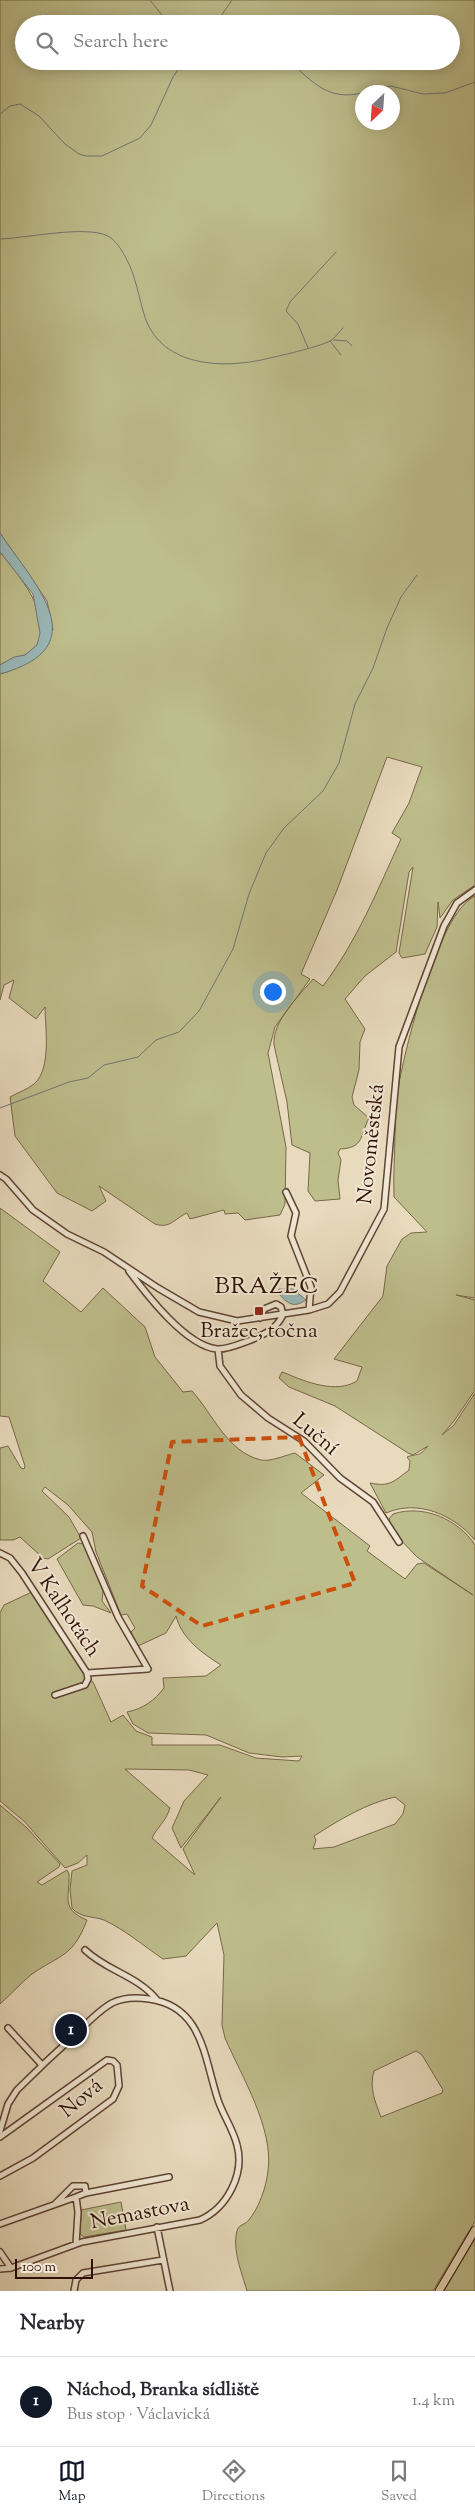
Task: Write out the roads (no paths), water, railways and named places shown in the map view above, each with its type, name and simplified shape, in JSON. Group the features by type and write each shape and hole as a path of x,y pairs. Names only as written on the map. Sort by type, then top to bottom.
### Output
{"main road":[{"path":"439,2291 475,2230"}],"street":[{"name":"Novoměstská","path":"0,1175 6,1179 33,1210 67,1234 104,1252 199,1312 237,1321 283,1315 328,1304 340,1292 384,1209 390,1165 392,1103 399,1047 420,986 444,926 457,903 475,890"},
{"path":"286,1192 296,1213 291,1236 312,1287 309,1310"},
{"path":"127,1268 147,1295 181,1331 206,1346 218,1349 242,1343 271,1331 283,1315 281,1307 270,1305 264,1309 260,1318"},
{"name":"Luční","path":"218,1349 220,1366 241,1395 268,1418 304,1442 340,1478 373,1502 399,1542"},
{"path":"83,1536 118,1617 148,1669 86,1672"},
{"name":"V Kalhotách","path":"0,1553 10,1558 22,1573 86,1672 88,1679 85,1685 55,1695"},
{"path":"85,1950 97,1961 134,1979 157,2000"},
{"path":"0,2131 12,2095 94,2017 112,2003 134,1997 157,2000"},
{"name":"Nemastova","path":"0,2268 11,2268 76,2244 200,2220 218,2210 237,2174 240,2157 237,2144 215,2089 204,2047 191,2019 166,2002 157,2000"},
{"path":"8,2028 42,2065"},
{"name":"Nová","path":"0,2137 106,2060 113,2061 118,2065 119,2086 113,2099 33,2158 0,2176"},
{"path":"0,2224 86,2193 169,2177"},
{"path":"56,2203 73,2186 82,2184 85,2186 86,2193"},
{"path":"76,2197 78,2212 76,2244"},
{"path":"157,2228 170,2291"},
{"path":"0,2252 11,2268"},
{"path":"74,2291 76,2280 83,2273 163,2260"}],"water":[{"path":"0,533 41,593 50,613 52,631 46,648 30,662 0,674 0,665 14,657 25,655 37,645 40,633 33,594 0,552"},
{"path":"279,1289 293,1289 306,1300 297,1304 290,1304 278,1293"}],"waterway":[{"path":"150,0 162,15"},
{"path":"222,15 232,0"},
{"path":"0,114 10,106 20,104 39,116 65,144 79,154 102,156 140,138 151,125 178,70"},
{"path":"299,70 314,83 331,92 355,94"},
{"path":"400,88 423,94 445,93 475,82"},
{"path":"0,239 71,232 98,233 108,236 116,243 130,266 144,314 152,331 162,344 192,360 226,364 261,360 321,345 333,339 343,328"},
{"path":"308,348 298,324 286,311 290,302 336,252"},
{"path":"334,340 347,341 352,346"},
{"path":"330,341 341,355"},
{"path":"0,1108 69,1082 88,1078 104,1065 138,1057 156,1040 179,1032 199,1011 233,949 249,894 266,853 284,828 323,791 339,763 355,704 373,668 387,628 401,597 417,575"}],"place":[{"name":"Bražec, točna","path":"259,1311"},
{"name":"Náchod, Branka sídliště","path":"71,2030"}],"district":[{"name":"BRAŽEC","path":"267,1287"}]}
